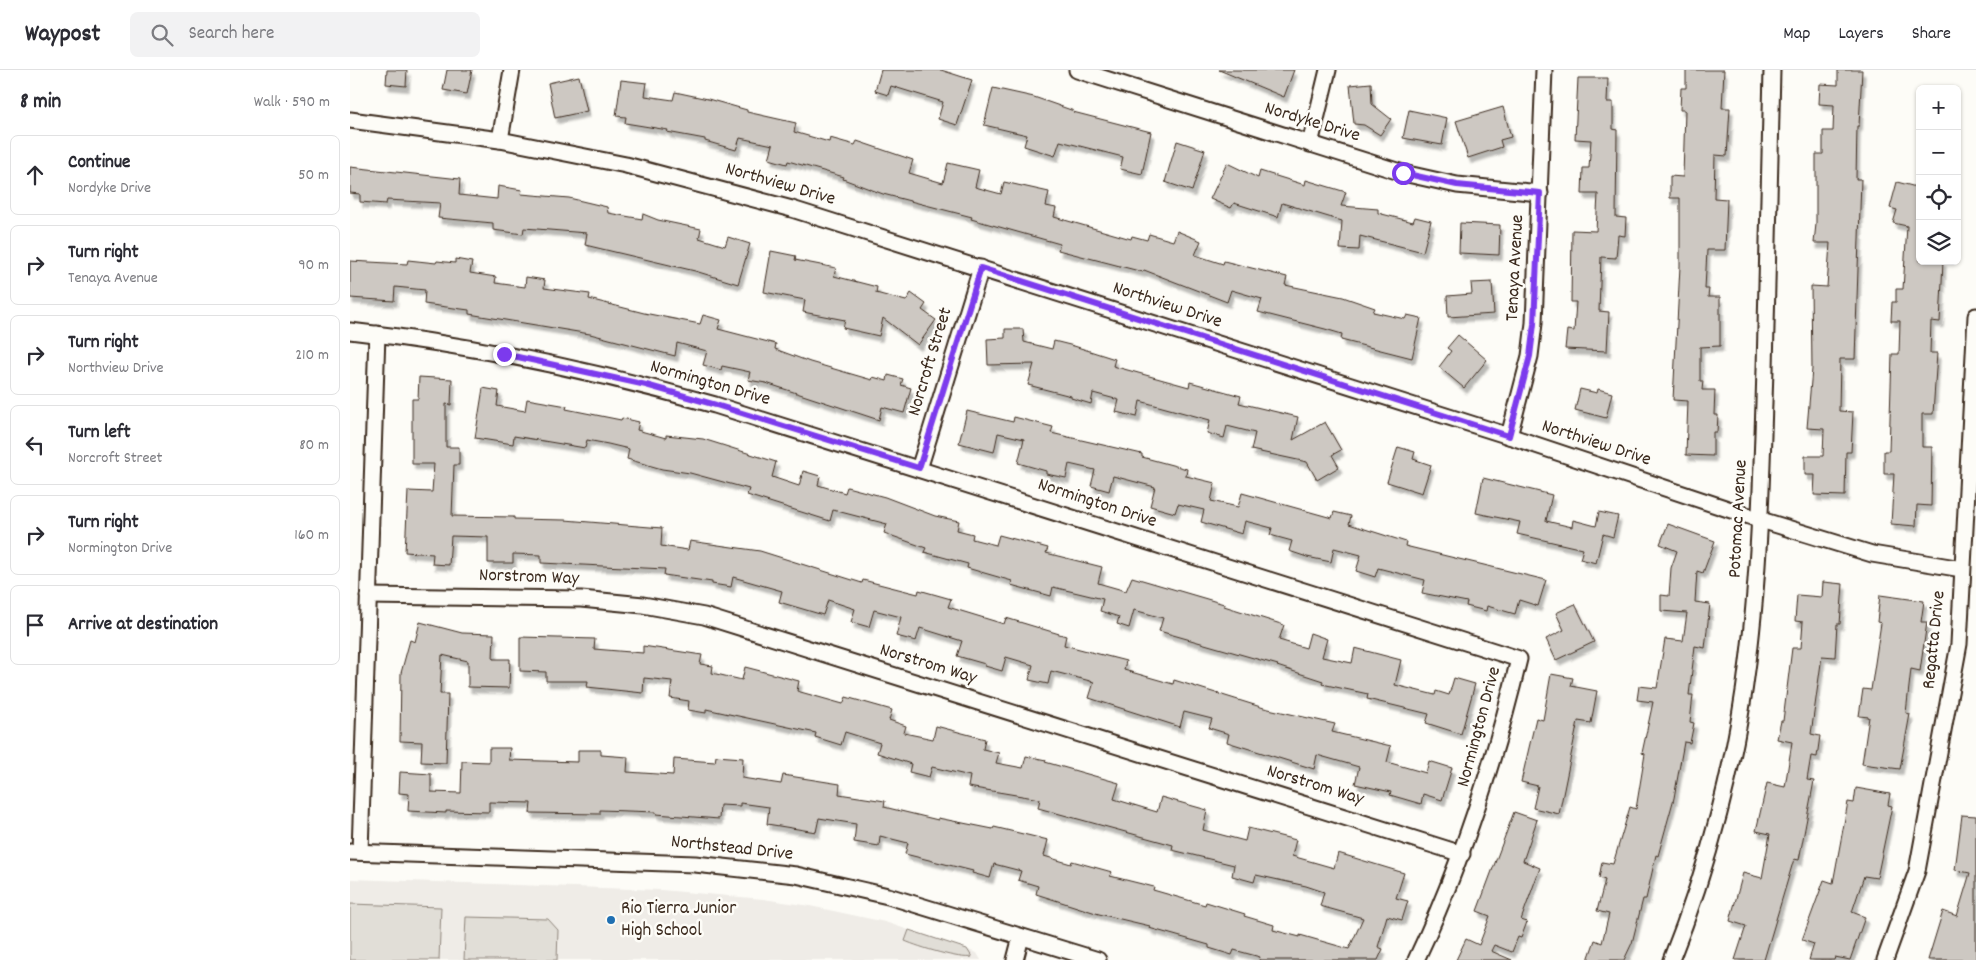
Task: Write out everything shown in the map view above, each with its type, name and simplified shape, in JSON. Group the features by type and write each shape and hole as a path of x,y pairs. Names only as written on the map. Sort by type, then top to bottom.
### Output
{"street":[{"path":"500,140 512,70"},
{"name":"Nordyke Drive","path":"1077,70 1119,76 1310,144 1403,173 1457,185 1540,193"},
{"path":"1310,144 1328,70"},
{"name":"Tenaya Avenue","path":"1509,436 1519,404 1533,332 1544,70"},
{"name":"Potomac Avenue","path":"1672,960 1699,880 1736,737 1748,664 1761,520 1772,70"},
{"name":"Northview Drive","path":"350,120 500,140 626,165 709,185 981,268 1509,436 1761,520 1872,554 1962,569"},
{"name":"Norcroft Street","path":"919,468 981,268"},
{"name":"Regatta Drive","path":"1885,960 1917,871 1959,644 1976,316"},
{"name":"Normington Drive","path":"350,331 504,354 646,385 919,468 1519,659 1485,787 1462,854 1416,960"},
{"path":"355,852 368,596 377,334"},
{"name":"Norstrom Way","path":"368,596 581,599 643,605 704,616 1462,854"},
{"name":"Northstead Drive","path":"355,852 639,861 743,868 845,885 1098,960"},
{"path":"1015,960 1021,937"}],"shaded area":[{"name":"Rio Tierra Junior High School","path":"350,879 661,890 763,899 810,906 885,922 977,953 981,960 350,960"},
{"path":"350,904 441,907 439,960 350,960"},
{"path":"466,917 548,919 558,930 557,960 464,960"},
{"path":"909,930 967,949 972,957 949,955 905,941"}],"building":[{"path":"387,70 407,70 406,86 386,84"},
{"path":"447,70 472,70 467,94 443,90"},
{"path":"881,70 941,70 972,80 957,125 938,119 943,102 891,86 888,95 875,91"},
{"path":"1219,70 1294,70 1284,97"},
{"path":"1686,70 1724,70 1722,108 1730,108 1727,156 1715,155 1714,198 1727,199 1725,250 1707,250 1705,289 1709,289 1708,297 1720,297 1720,346 1700,347 1700,381 1703,381 1702,390 1715,390 1714,415 1718,415 1717,432 1713,432 1713,456 1686,455 1688,401 1673,400 1680,266 1680,198 1670,198 1670,176 1683,177 1685,110 1680,110 1681,88 1686,88"},
{"path":"1838,70 1862,70 1859,126 1857,126 1856,179 1861,179 1855,359 1840,359 1839,411 1853,412 1851,452 1846,452 1845,496 1814,495 1815,475 1805,475 1805,456 1823,456 1824,429 1807,428 1812,369 1811,286 1827,287 1830,243 1814,243 1816,224 1816,154 1823,154 1823,131 1833,131 1834,105 1819,104 1820,84 1838,85"},
{"path":"579,76 587,111 555,118 548,83"},
{"path":"1578,78 1608,78 1607,102 1613,102 1613,129 1617,130 1616,217 1626,218 1625,236 1618,235 1616,258 1601,257 1599,311 1609,312 1607,351 1565,349 1567,330 1574,331 1576,302 1571,302 1572,230 1596,231 1598,194 1582,194 1583,168 1589,168 1591,140 1575,139"},
{"path":"621,80 647,83 645,96 673,100 675,92 708,99 747,110 747,112 796,123 794,132 829,142 830,138 855,145 857,141 913,160 909,173 943,183 948,163 979,170 975,187 1001,194 1004,182 1049,192 1046,206 1056,208 1054,217 1131,239 1132,236 1147,240 1149,234 1173,241 1177,231 1201,241 1195,255 1223,264 1224,261 1287,277 1285,285 1343,297 1375,308 1373,312 1405,319 1407,315 1421,318 1412,358 1341,340 1342,334 1258,312 1262,299 1231,290 1227,302 1144,270 1143,272 1058,250 1060,244 971,219 972,217 883,194 843,179 844,177 788,161 787,164 769,159 773,145 740,138 736,150 705,141 705,139 667,132 668,130 625,123 626,117 616,116"},
{"path":"1371,83 1372,104 1391,119 1380,135 1364,125 1354,124 1350,85"},
{"path":"993,88 1034,97 1073,112 1151,132 1142,174 1120,169 1123,157 1060,141 1055,156 1024,146 1027,135 984,125"},
{"path":"1503,107 1511,137 1500,140 1502,147 1468,158 1456,121"},
{"path":"1409,110 1447,118 1442,145 1403,138"},
{"path":"1177,141 1205,150 1192,191 1165,182"},
{"path":"1227,163 1258,178 1260,171 1305,185 1306,180 1346,192 1341,206 1378,209 1378,213 1413,222 1415,217 1431,221 1423,252 1360,236 1359,250 1340,249 1342,221 1282,203 1278,217 1234,203 1231,208 1210,199"},
{"path":"350,167 460,179 459,195 497,199 498,186 522,190 521,194 569,198 607,207 608,213 642,219 643,214 658,220 701,229 699,238 725,246 728,237 750,244 738,284 695,271 585,245 587,233 524,228 523,234 493,230 493,223 438,218 440,203 387,200 386,204 360,202 360,194 350,193"},
{"path":"1897,182 1916,187 1916,265 1943,265 1940,322 1931,321 1930,353 1937,353 1933,414 1922,414 1922,447 1932,447 1931,506 1917,505 1916,526 1891,524 1894,474 1884,474 1884,451 1889,451 1892,354 1899,354 1900,321 1891,321 1892,302 1896,302 1896,289 1903,289 1907,226 1893,223 1897,210 1890,208"},
{"path":"1460,223 1500,225 1499,255 1459,253"},
{"path":"771,251 796,256 795,260 836,268 834,276 877,287 876,293 906,301 911,293 926,304 922,310 936,320 918,345 883,318 879,336 843,328 845,320 803,312 805,300 764,292"},
{"path":"455,259 472,262 470,273 496,277 495,283 525,287 526,277 545,280 544,288 590,294 589,299 644,313 700,324 703,315 721,320 718,329 776,344 775,349 810,362 872,380 873,377 887,381 888,375 903,379 901,385 911,388 904,413 882,407 879,420 766,383 748,380 750,372 722,366 721,370 703,365 707,351 677,343 675,356 590,334 469,314 469,310 424,304 425,290 395,287 394,301 350,298 350,261 407,264 408,260 455,263"},
{"path":"1492,282 1494,314 1448,317 1447,296 1472,294 1471,283"},
{"path":"1005,329 1023,329 1024,342 1052,349 1054,341 1074,346 1115,359 1113,366 1189,387 1190,382 1241,396 1239,403 1298,417 1293,440 1325,422 1341,450 1332,455 1339,467 1317,480 1307,462 1251,450 1255,433 1227,426 1224,438 1207,433 1210,420 1140,401 1137,417 1116,412 1119,400 1093,393 1091,404 1071,398 1071,396 1028,385 1034,364 988,365 987,339 1005,338"},
{"path":"1458,335 1487,360 1464,388 1439,367 1451,351 1447,348"},
{"path":"419,377 452,379 451,405 446,404 446,447 459,447 459,465 454,465 452,516 514,517 514,519 565,520 662,528 661,546 688,550 690,541 760,551 862,583 863,580 918,594 919,590 951,599 948,607 1004,624 1006,618 1066,636 1064,645 1126,661 1124,670 1173,684 1174,680 1264,708 1335,724 1332,732 1391,746 1387,762 1426,773 1429,761 1452,768 1442,800 1423,794 1421,804 1390,795 1391,792 1355,784 1359,767 1317,755 1314,769 1227,742 1229,734 1209,728 1212,719 1184,712 1180,727 1089,698 1094,682 1051,671 1048,684 1029,680 1033,665 1006,657 1002,671 985,666 985,664 957,656 962,641 920,628 916,641 896,636 901,617 874,610 869,627 851,622 855,609 828,600 823,615 779,602 782,591 733,577 731,587 712,584 712,582 664,575 665,569 541,563 541,555 513,554 513,563 488,563 488,537 451,536 449,565 432,564 433,554 405,552 408,491 432,492 434,464 412,464 412,399 418,399"},
{"path":"483,388 499,391 497,406 525,411 527,399 567,406 566,409 639,422 637,430 666,438 666,435 703,439 776,462 772,477 799,486 803,471 820,476 818,485 845,493 847,487 885,497 935,516 959,521 957,530 973,534 972,539 996,545 999,535 1048,548 1046,553 1102,567 1098,583 1126,591 1132,577 1224,604 1224,606 1284,625 1279,640 1306,648 1310,633 1327,639 1322,657 1352,663 1355,648 1401,660 1395,685 1435,695 1436,691 1449,695 1454,678 1475,684 1461,734 1426,723 1429,714 1367,699 1368,694 1322,684 1323,681 1278,665 1159,631 1163,618 1134,610 1129,628 1117,624 1119,617 1100,611 1103,599 1053,587 1051,596 1011,585 1012,581 967,568 968,564 924,552 926,548 884,533 887,524 833,510 830,521 747,495 749,489 627,459 629,449 608,444 587,440 585,448 514,436 513,444 475,438"},
{"path":"1580,389 1597,393 1598,389 1612,393 1606,418 1575,410"},
{"path":"967,411 1013,422 1014,417 1053,427 1051,433 1142,454 1142,457 1187,469 1186,476 1215,483 1211,501 1238,507 1242,493 1332,518 1334,512 1351,516 1349,524 1406,542 1405,546 1546,580 1538,606 1519,600 1515,614 1487,606 1486,611 1466,606 1467,602 1422,593 1425,580 1378,568 1375,577 1356,571 1361,555 1334,548 1331,562 1307,557 1289,551 1292,541 1270,535 1272,528 1245,521 1242,534 1201,522 1204,510 1178,504 1175,513 1150,506 1155,487 1113,476 1109,491 1091,486 1095,470 1069,464 1066,478 1046,474 1046,471 1018,463 1024,439 998,433 994,452 959,443"},
{"path":"1398,447 1415,452 1413,459 1431,465 1422,493 1387,482"},
{"path":"1483,478 1552,495 1546,521 1572,527 1573,520 1596,526 1599,512 1618,516 1613,537 1603,534 1596,563 1580,559 1583,549 1517,534 1520,522 1476,513"},
{"path":"1668,524 1715,541 1703,573 1697,571 1695,602 1710,604 1705,648 1695,646 1689,695 1693,695 1690,722 1694,723 1690,743 1684,742 1674,798 1658,856 1656,855 1646,899 1643,899 1632,943 1624,960 1588,960 1595,940 1602,943 1609,914 1597,911 1605,880 1599,878 1602,862 1613,864 1630,807 1636,809 1645,754 1642,753 1653,702 1637,700 1639,686 1657,688 1665,639 1683,641 1687,613 1661,611 1661,595 1669,596 1671,568 1677,551 1660,544"},
{"path":"1823,582 1843,584 1840,624 1837,624 1835,657 1822,656 1811,734 1820,736 1817,757 1811,756 1807,780 1814,781 1799,860 1794,859 1764,960 1735,960 1746,926 1730,921 1743,873 1762,878 1770,834 1756,831 1767,783 1785,787 1792,742 1777,739 1781,721 1783,721 1792,648 1801,648 1803,622 1795,621 1797,595 1822,597"},
{"path":"1880,595 1924,601 1921,622 1927,622 1920,671 1911,669 1906,713 1910,714 1900,769 1862,764 1869,717 1859,716 1863,689 1871,690 1881,623 1877,622"},
{"path":"1575,604 1594,642 1556,660 1546,639 1564,630 1556,613"},
{"path":"420,622 462,633 494,634 493,659 510,659 509,688 468,687 468,661 442,655 440,694 448,694 446,763 421,762 422,742 400,741 401,673 410,640 415,642"},
{"path":"520,637 595,639 594,649 643,653 643,646 702,655 700,664 713,666 712,673 742,680 745,667 799,681 797,691 843,704 846,697 892,710 889,720 906,726 904,733 933,739 936,726 985,739 983,749 999,753 996,763 1023,768 1026,756 1046,760 1045,762 1119,783 1114,799 1157,812 1161,797 1207,810 1203,830 1245,841 1248,828 1296,840 1292,856 1334,868 1338,853 1404,873 1396,898 1408,901 1402,920 1387,916 1378,947 1383,949 1378,960 1259,960 1260,957 1234,950 1232,955 1209,948 1209,945 1149,928 1150,926 1099,914 1036,894 1038,886 1018,880 1021,871 994,864 990,878 972,873 973,871 905,854 908,843 880,836 879,846 854,842 856,824 819,818 816,832 767,824 769,807 740,803 740,806 720,805 719,819 656,814 656,812 600,810 600,814 530,813 531,803 489,802 489,812 446,811 446,813 408,811 409,794 399,793 400,772 431,774 431,792 461,793 462,761 489,762 489,748 510,748 509,760 578,762 578,750 601,750 601,755 628,757 627,772 673,775 674,759 715,762 716,756 743,758 742,778 781,784 783,775 840,784 839,794 885,801 884,807 938,820 938,818 993,829 994,827 1048,840 1044,856 1071,864 1072,861 1112,872 1110,876 1154,887 1153,890 1205,905 1206,902 1245,914 1244,916 1274,925 1273,930 1300,937 1300,935 1349,949 1363,918 1320,906 1324,892 1256,875 1254,882 1232,876 1234,865 1172,850 1173,845 1038,808 1040,799 968,787 970,776 932,767 929,777 909,772 911,764 877,753 880,743 845,732 841,745 815,737 816,733 706,709 706,713 688,710 689,701 670,698 672,681 644,678 643,693 587,687 588,681 546,681 546,672 520,671"},
{"path":"1551,674 1573,678 1571,686 1597,691 1591,723 1578,721 1559,814 1533,808 1538,786 1521,782 1536,718 1543,720"},
{"path":"1856,788 1890,794 1888,805 1892,806 1877,878 1864,876 1852,912 1865,917 1850,960 1835,957 1834,960 1809,960 1814,944 1802,940 1824,880 1833,883 1848,802 1854,803"},
{"path":"1514,812 1537,820 1523,861 1540,868 1521,920 1527,922 1521,938 1518,937 1512,952 1494,945 1491,951 1512,960 1456,960 1466,939 1479,945 1490,916 1477,911"},
{"path":"1962,815 1976,816 1976,960 1928,960 1943,911 1957,916 1970,873 1955,870"}],"place":[{"name":"Rio Tierra Junior High School","path":"611,920"}],"route":[{"path":"504,354 646,385 919,468 981,268 1509,436 1519,404 1530,356 1534,324 1540,193 1457,185 1403,173"}]}
